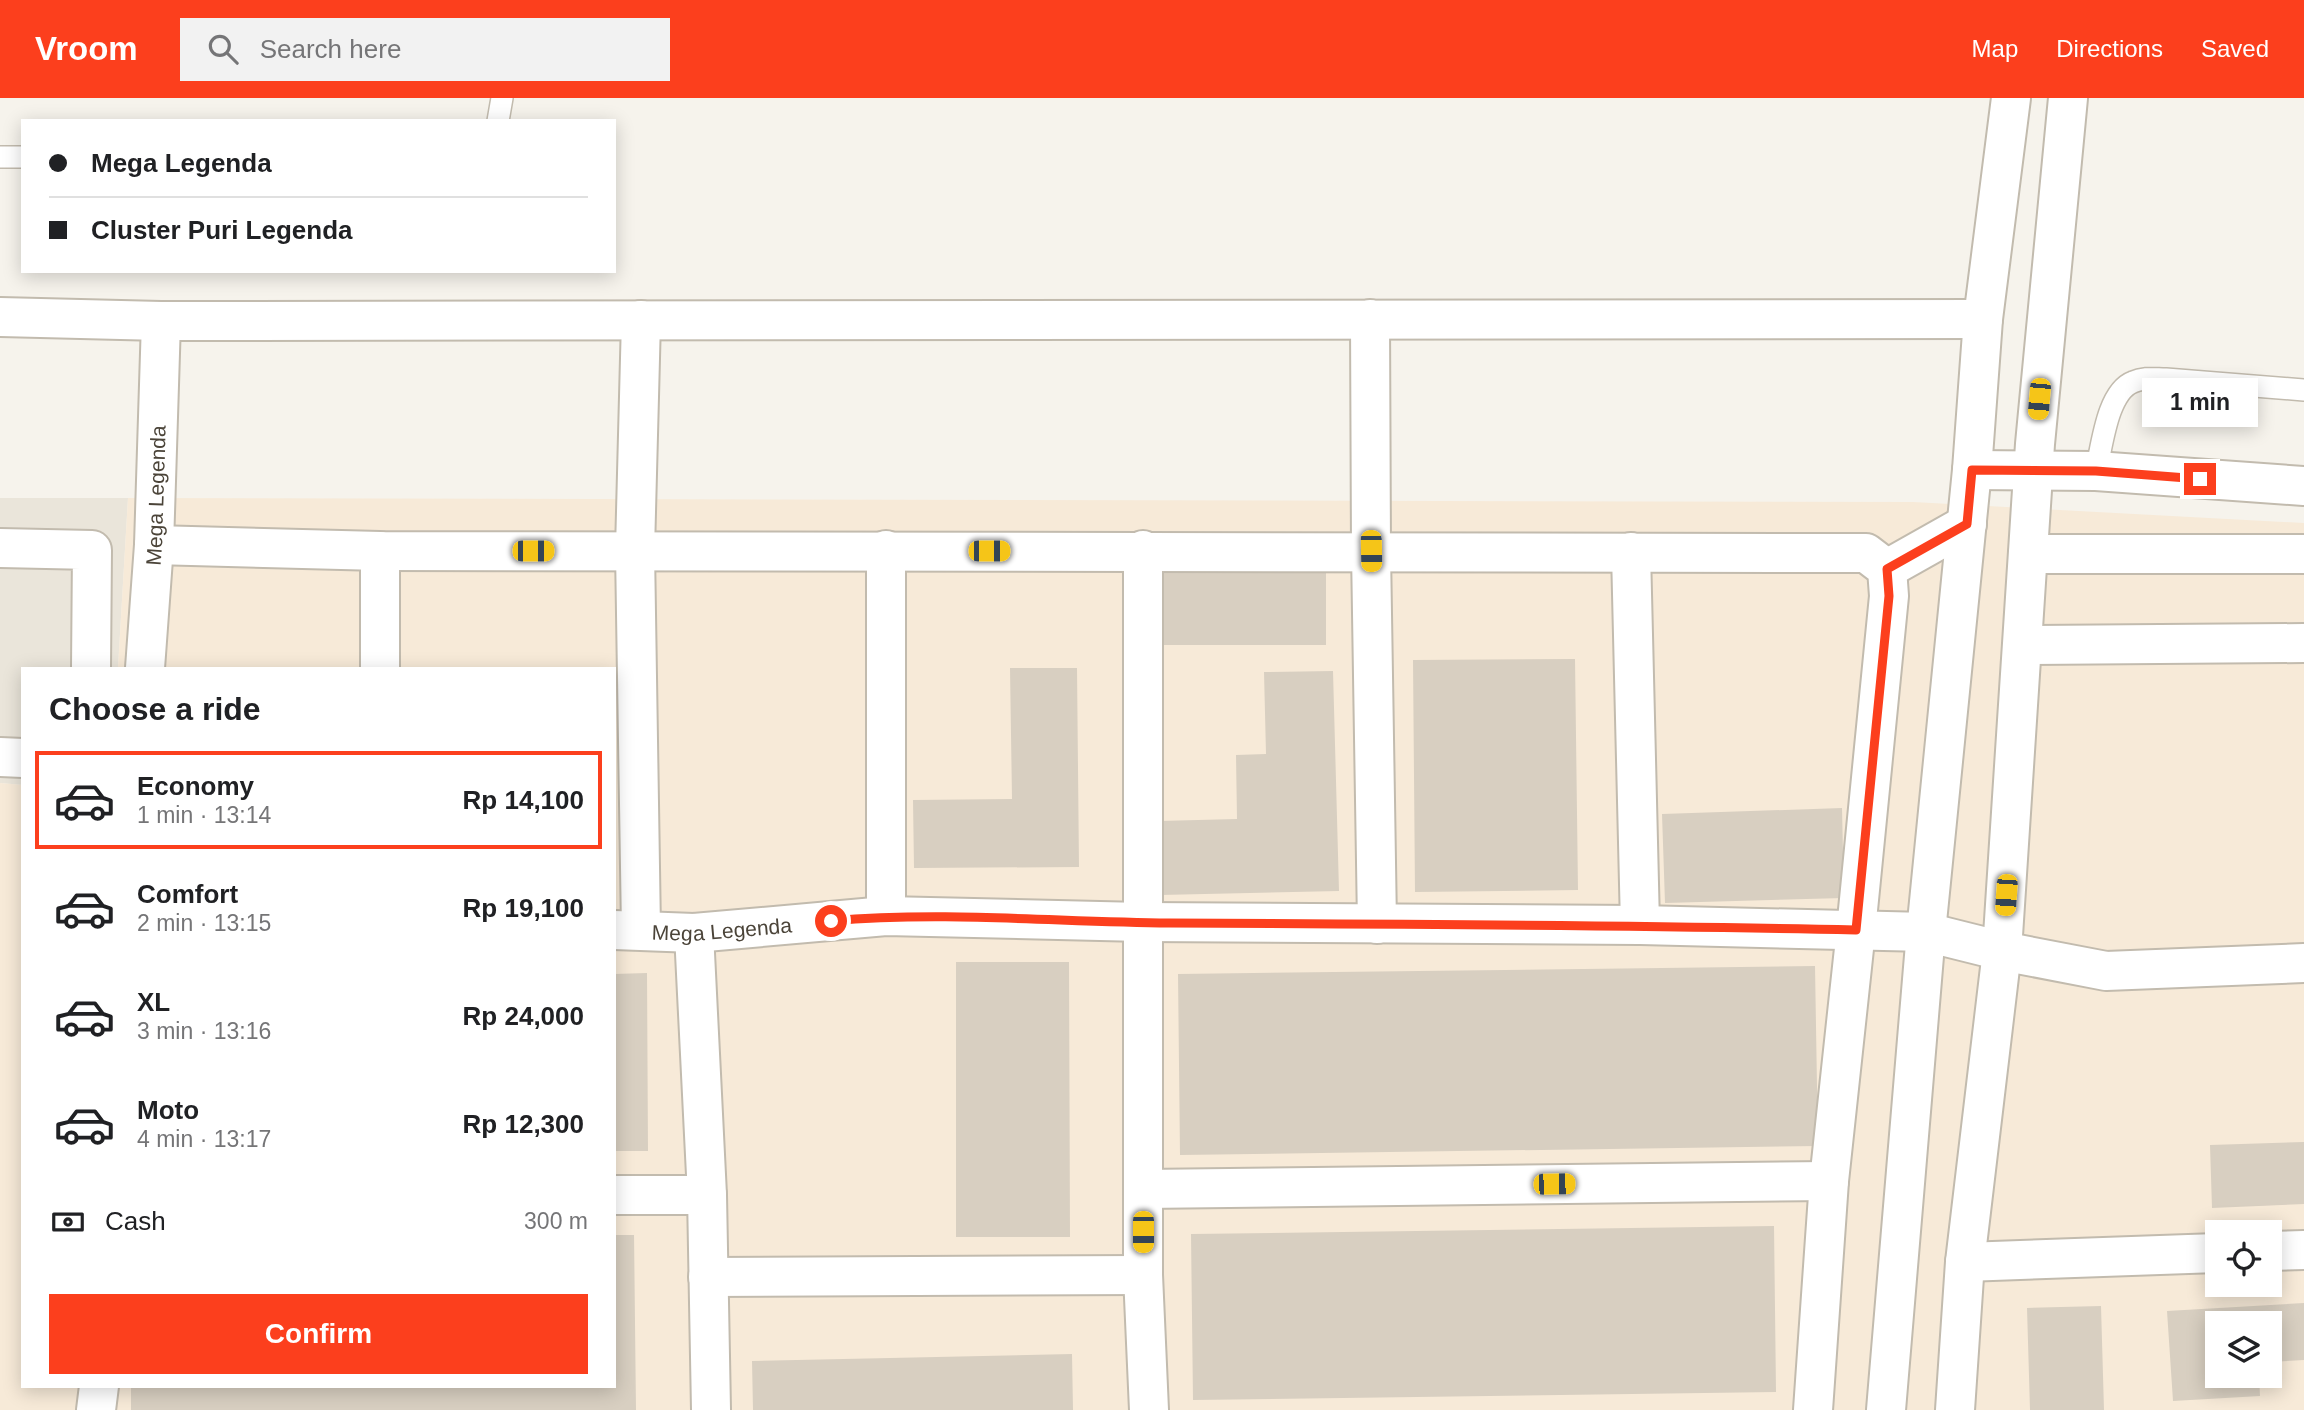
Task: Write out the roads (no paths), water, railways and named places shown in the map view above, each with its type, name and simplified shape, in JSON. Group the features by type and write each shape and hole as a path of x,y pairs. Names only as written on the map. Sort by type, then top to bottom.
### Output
{"street":[{"path":"1886,1410 1926,932 1967,524 1983,319 2010,100 2068,102 2033,471 2002,951 1965,1262 1955,1410"},
{"path":"0,317 161,321 1983,319"},
{"path":"1370,319 1377,924"},
{"path":"627,930 641,320"},
{"name":"Mega Legenda","path":"145,667 154,545 161,321"},
{"path":"1972,470 2096,471 2304,486"},
{"path":"1887,569 1967,524"},
{"path":"154,545 380,551 1866,553 1887,569 1889,596 1829,1181 1813,1410"},
{"path":"0,548 92,550 91,667"},
{"path":"380,551 380,667"},
{"path":"886,551 886,916"},
{"path":"1143,551 1143,1275 1149,1410"},
{"path":"1631,552 1640,925"},
{"path":"2028,554 2304,554"},
{"path":"2023,645 2304,643"},
{"path":"0,758 21,758"},
{"name":"Mega Legenda","path":"627,930 694,933 886,916 1142,922 1640,925 1926,932 2002,951 2105,971 2304,963"},
{"path":"694,933 707,1195 711,1410"},
{"path":"1143,1189 1829,1181"},
{"path":"616,1195 707,1195"},
{"path":"2282,1251 2304,1250"},
{"path":"1965,1262 2205,1253"},
{"path":"708,1277 1143,1275"},
{"path":"96,1410 99,1388"}],"lane":[{"path":"498,119 502,98"},
{"path":"0,157 21,157"},
{"path":"2096,471 2112,404 2131,382 2147,378 2304,390"}]}
